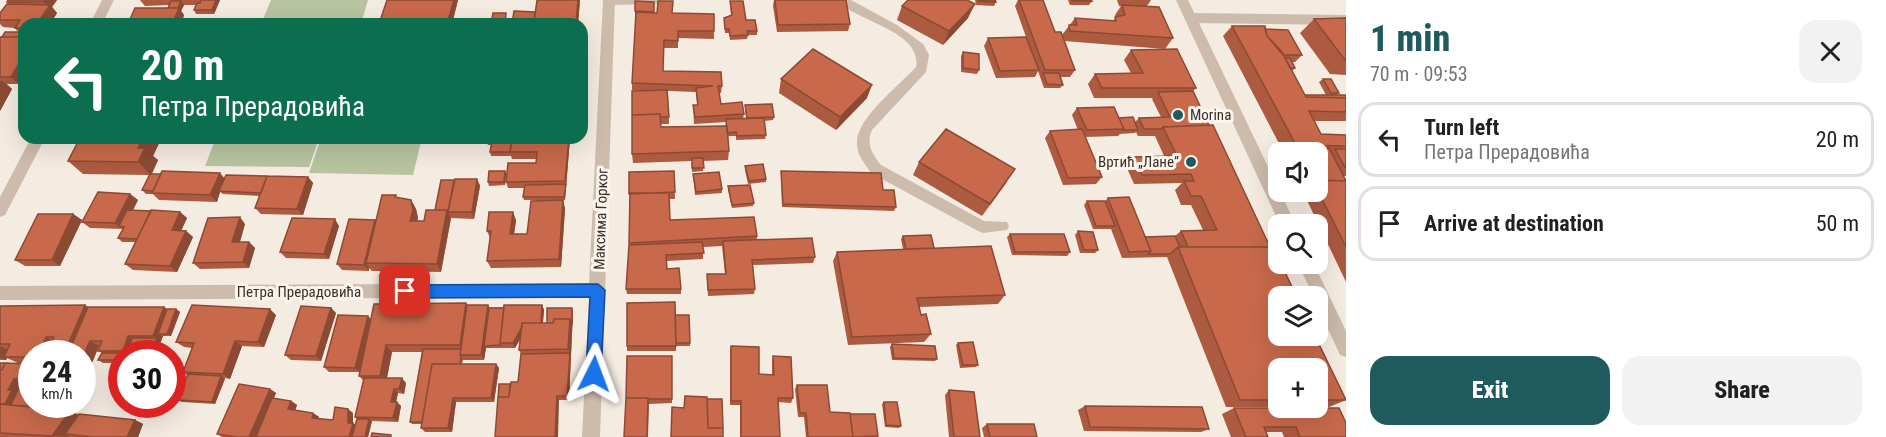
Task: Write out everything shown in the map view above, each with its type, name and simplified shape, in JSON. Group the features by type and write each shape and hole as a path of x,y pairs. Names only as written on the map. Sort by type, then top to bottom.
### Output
{"street":[{"path":"99,18 108,0"},
{"name":"Максима Горког","path":"591,437 609,0"},
{"path":"1182,0 1283,214"},
{"path":"1190,18 1346,20"},
{"path":"0,211 35,144"},
{"path":"1311,274 1346,349"},
{"name":"Петра Прерадовића","path":"0,293 598,290"}],"lane":[{"path":"609,0 658,0"},
{"path":"842,0 907,38 920,48 925,58 922,69 866,126 862,139 865,156 876,169 983,227 1002,226"}],"green space":[{"path":"271,0 368,0 363,18 264,18"},
{"path":"214,144 317,144 309,167 205,166"},
{"path":"319,144 421,144 413,175 309,173"}],"building":[{"path":"8,0 45,0 44,2 7,2"},
{"path":"201,0 216,0 212,10 194,10"},
{"path":"387,0 454,0 449,18 381,18"},
{"path":"537,0 578,0 576,18 535,18"},
{"path":"775,0 846,0 850,24 778,25"},
{"path":"908,0 967,0 975,4 949,31 902,6"},
{"path":"995,0 996,2 978,1"},
{"path":"1019,0 1043,0 1055,32 1061,32 1075,70 1045,70"},
{"path":"171,1 181,1 178,8 168,8"},
{"path":"635,1 654,2 654,12 635,11"},
{"path":"658,1 673,1 672,13 714,14 714,31 678,31 678,41 664,40 663,71 721,72 722,86 718,86 721,104 742,102 744,114 695,117 693,105 698,105 696,88 713,86 632,83 636,12 657,13"},
{"path":"730,1 743,1 746,20 755,20 757,31 747,31 748,35 730,36 729,29 725,29 724,18 732,15"},
{"path":"7,4 50,5 41,18 0,20 0,13"},
{"path":"1122,5 1159,7 1173,38 1070,31 1069,25 1077,25 1075,18 1116,21 1115,17 1125,15"},
{"path":"135,8 179,8 175,18 131,18"},
{"path":"514,11 535,12 534,18 513,18"},
{"path":"493,13 506,13 506,18 492,18"},
{"path":"1346,18 1346,60 1345,60 1314,19"},
{"path":"1232,26 1265,26 1267,36 1282,52 1306,97 1346,98 1346,112 1309,111 1321,134 1346,135 1346,146 1328,146 1328,142 1294,142"},
{"path":"1265,29 1288,30 1302,55 1283,55 1267,36"},
{"path":"5,32 18,32 18,37 2,37"},
{"path":"0,37 18,37 18,65 11,77 0,77"},
{"path":"1026,37 1039,70 1000,71 988,38"},
{"path":"813,49 872,85 840,117 781,79"},
{"path":"1177,49 1196,88 1102,88 1095,74 1143,73 1131,50"},
{"path":"963,52 979,54 979,70 963,68"},
{"path":"1285,58 1290,58 1295,68 1290,68"},
{"path":"1043,73 1059,73 1063,85 1047,84"},
{"path":"1323,79 1331,79 1339,93 1331,93"},
{"path":"667,90 669,117 660,117 660,114 632,115 632,91"},
{"path":"1193,91 1209,125 1144,129 1139,118 1170,117 1158,92"},
{"path":"1305,95 1346,95 1346,98 1306,97"},
{"path":"772,104 774,117 747,118 745,105"},
{"path":"1114,107 1124,129 1087,130 1077,108"},
{"path":"660,114 661,127 727,126 729,151 632,154 632,115"},
{"path":"1133,117 1138,130 1123,130 1119,118"},
{"path":"764,118 766,135 737,136 736,132 727,133 726,119"},
{"path":"1213,125 1268,247 1188,247 1181,231 1217,230 1201,196 1191,196 1184,181 1194,181 1191,174 1142,175 1134,157 1177,156 1163,127"},
{"path":"946,129 1015,169 990,204 919,162"},
{"path":"1082,129 1102,177 1068,178 1050,131"},
{"path":"77,144 140,144 138,148 145,148 138,162 68,161"},
{"path":"491,144 511,144 510,152 490,152"},
{"path":"511,144 568,144 565,181 506,182 508,163 536,163 537,152 510,152"},
{"path":"1328,148 1329,148 1346,181 1328,180"},
{"path":"1335,149 1346,149 1346,169"},
{"path":"692,158 703,158 704,168 692,168"},
{"path":"763,164 766,179 749,181 745,166"},
{"path":"162,171 220,173 210,195 152,193"},
{"path":"489,171 505,171 504,182 488,182"},
{"path":"674,171 675,192 629,194 629,172"},
{"path":"781,171 881,173 883,190 894,190 896,207 783,204"},
{"path":"719,172 722,189 696,192 693,174"},
{"path":"150,174 161,174 153,191 142,190"},
{"path":"226,175 267,176 261,193 219,191"},
{"path":"267,176 308,177 297,209 255,208"},
{"path":"455,179 477,179 472,212 448,212"},
{"path":"441,180 454,180 448,212 447,210 435,210"},
{"path":"1328,180 1346,181 1346,247 1324,202 1328,202"},
{"path":"566,184 564,197 523,197 525,185"},
{"path":"750,185 754,203 732,205 728,186"},
{"path":"98,192 130,194 115,223 82,222"},
{"path":"630,193 669,193 670,220 754,217 757,236 629,243"},
{"path":"382,195 396,195 395,197 411,200 413,210 410,221 424,221 426,210 447,210 437,264 366,263"},
{"path":"1129,197 1151,251 1129,252 1108,198"},
{"path":"563,200 559,259 487,261 491,231 487,231 489,212 513,212 510,234 527,234 531,201"},
{"path":"1087,201 1105,201 1115,226 1096,226"},
{"path":"127,210 151,211 137,239 118,238 124,227 119,226"},
{"path":"151,210 180,212 172,230 186,231 170,266 125,264"},
{"path":"38,214 73,214 52,260 15,260"},
{"path":"240,217 232,242 249,242 243,262 193,263 208,218"},
{"path":"292,218 335,219 324,254 280,252"},
{"path":"349,219 375,220 364,265 337,264"},
{"path":"1078,231 1093,232 1098,250 1084,250"},
{"path":"1010,234 1064,234 1070,252 1015,252"},
{"path":"931,235 934,248 906,249 903,236"},
{"path":"1175,236 1180,247 1170,254 1148,254 1151,251 1145,237"},
{"path":"812,238 815,257 752,260 755,289 708,290 707,274 726,274 723,241"},
{"path":"702,242 704,253 666,255 667,269 679,268 681,289 626,289 629,245"},
{"path":"991,246 1005,295 917,298 921,315 926,314 931,334 852,337 837,252"},
{"path":"1178,247 1268,247 1268,274 1286,274 1292,286 1268,286 1268,346 1320,346 1326,358 1268,358 1268,400 1240,400"},
{"path":"675,302 676,346 627,346 627,303"},
{"path":"466,303 460,345 386,345 380,376 359,376 374,304"},
{"path":"85,305 70,340 53,340 54,337 46,337 45,340 18,340 18,357 4,357 10,344 0,344 0,306"},
{"path":"192,305 270,309 258,342 235,341 223,374 186,372 186,364 194,343 177,340"},
{"path":"467,305 488,305 481,355 460,355"},
{"path":"504,305 542,305 541,323 522,323 513,343 500,343"},
{"path":"301,306 331,308 316,356 285,355"},
{"path":"88,307 164,307 153,336 128,336 127,340 108,340 108,351 98,351 102,341 74,340"},
{"path":"489,308 504,308 501,345 484,346"},
{"path":"547,308 572,308 572,325 570,319 554,319 553,323 547,323"},
{"path":"167,309 176,309 167,334 158,334"},
{"path":"338,315 368,316 355,368 324,367"},
{"path":"675,315 689,315 690,343 676,343"},
{"path":"554,319 570,319 568,349 519,350 522,323 553,323"},
{"path":"132,338 157,338 156,340 131,340"},
{"path":"973,342 978,365 963,365 958,343"},
{"path":"892,344 935,346 937,359 894,358"},
{"path":"731,346 759,347 759,374 774,375 773,356 791,357 793,398 778,398 780,437 741,437 741,401 731,401"},
{"path":"423,349 461,349 460,364 432,364 422,422 410,422"},
{"path":"102,353 108,353 108,360 98,360"},
{"path":"570,353 567,396 557,396 555,437 495,437 498,397 509,397 511,382 518,382 521,354"},
{"path":"627,356 672,356 672,399 626,398"},
{"path":"0,363 5,363 2,370 0,370"},
{"path":"5,363 18,363 18,378 14,379 8,390 12,390 5,404 0,404 0,370"},
{"path":"1328,363 1346,400 1328,400"},
{"path":"432,364 496,364 491,398 453,398 448,428 421,428"},
{"path":"188,374 221,376 212,402 186,401"},
{"path":"364,378 402,378 399,389 394,389 391,402 397,402 393,418 355,417"},
{"path":"239,384 270,389 249,437 217,434"},
{"path":"499,384 510,384 509,397 498,397"},
{"path":"797,385 827,385 830,412 850,413 853,437 808,437 806,413 800,413"},
{"path":"18,390 18,406 11,405"},
{"path":"949,390 974,392 980,437 954,437"},
{"path":"685,396 707,397 708,428 723,428 723,437 671,437 672,407 684,408"},
{"path":"272,398 291,401 288,409 313,413 312,418 333,420 335,407 348,409 348,423 353,423 349,437 256,437"},
{"path":"626,398 648,398 647,437 624,437"},
{"path":"707,399 722,399 723,428 708,428"},
{"path":"884,402 897,402 901,426 886,425"},
{"path":"0,404 18,406 18,418 65,418 52,436 0,433"},
{"path":"1085,406 1202,407 1209,429 1090,427"},
{"path":"1234,408 1268,408 1268,418 1328,418 1328,408 1339,408 1346,423 1346,437 1300,437 1296,427 1264,427 1268,437 1246,437"},
{"path":"850,414 875,414 878,436 853,437"},
{"path":"96,416 135,420 127,437 65,434 76,418 96,418"},
{"path":"357,419 369,419 365,437 352,437"},
{"path":"987,424 1034,424 1037,437 990,437"},
{"path":"372,433 391,435 391,437 371,437"}],"place":[{"name":"Morina","path":"1178,115"},
{"name":"Вртић „Лане”","path":"1191,162"}],"route":[{"path":"405,291 598,290 594,374"}]}
